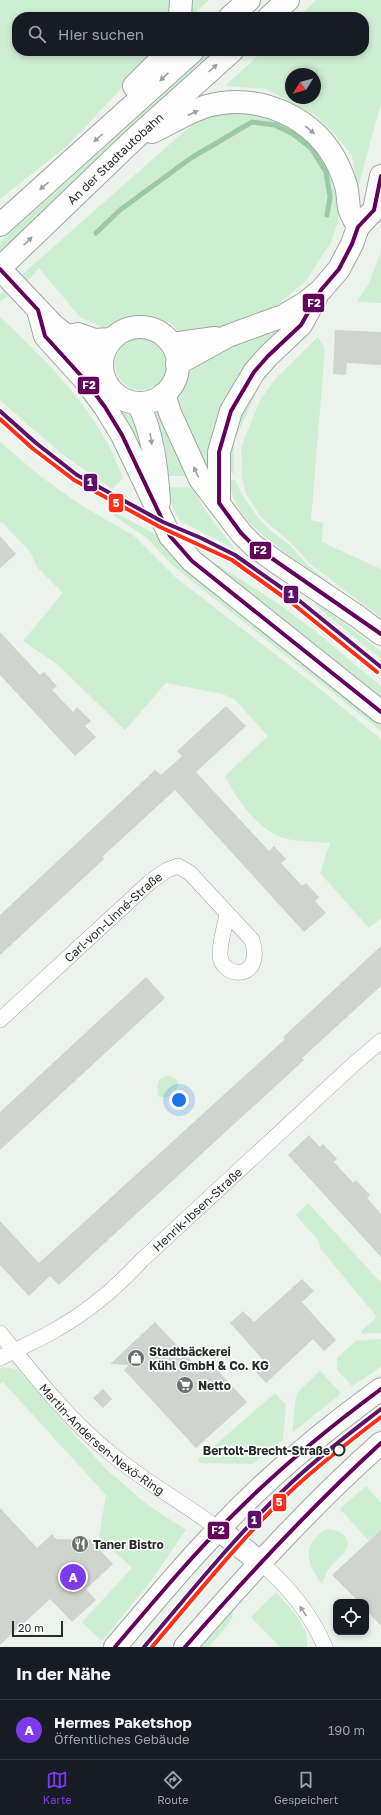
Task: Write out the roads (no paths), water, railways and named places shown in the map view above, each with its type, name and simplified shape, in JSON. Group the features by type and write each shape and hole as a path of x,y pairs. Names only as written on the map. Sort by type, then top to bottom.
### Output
{"main road":[{"path":"180,12 181,0"},
{"path":"236,12 249,0"},
{"path":"275,12 288,0"},
{"path":"123,116 135,85 162,56"},
{"path":"0,225 123,116 188,56"},
{"name":"An der Stadtautobahn","path":"0,268 132,141 226,56"},
{"path":"132,141 206,106 235,101 257,103 278,109 295,118 313,131 327,147 339,166 347,188 349,210 358,227"},
{"path":"174,354 283,316 305,303 320,290 339,269 352,244 358,227 374,210 381,176"},
{"path":"0,268 38,310 54,326 67,336 78,350 102,370"},
{"path":"219,503 219,452 231,411 254,372 268,356 301,325 320,290"},
{"path":"38,310 46,336 84,379 105,407 122,435 170,536 192,561 381,712"},
{"path":"138,327 157,331 165,337 174,354 174,381 164,394 148,402 138,403 125,400 114,393 106,382 102,370 104,354 111,339 119,333 138,327"},
{"path":"67,336 78,334 94,340 111,339"},
{"path":"164,394 170,413 200,479 219,503 229,520 254,546 381,634"},
{"path":"138,403 146,418 150,433 158,480 160,515"},
{"path":"115,1647 218,1529 274,1474 381,1389"},
{"path":"185,1647 260,1562 343,1477 381,1443"},
{"path":"218,1529 260,1562"}],"street":[{"name":"Carl-von-Linné-Straße","path":"0,1020 150,882 167,870 178,866 190,873 227,914"},
{"name":"Henrik-Ibsen-Straße","path":"0,1358 58,1329 93,1306 126,1278 148,1255 381,1041"},
{"name":"Martin-Andersen-Nexö-Ring","path":"0,1333 57,1402 109,1452 148,1482 194,1511 218,1529"},
{"path":"260,1562 285,1585 305,1613 323,1646"}],"waterway":[{"path":"96,233 120,210 191,158 252,122 275,125 293,134 311,148 326,172 330,197 327,215"}],"place":[{"name":"Stadtbäckerei Kühl GmbH & Co. KG","path":"136,1358"},
{"name":"Netto","path":"185,1385"},
{"name":"Bertolt-Brecht-Straße","path":"339,1450"},
{"name":"Taner Bistro","path":"80,1544"},
{"name":"Hermes Paketshop","path":"73,1577"}]}
